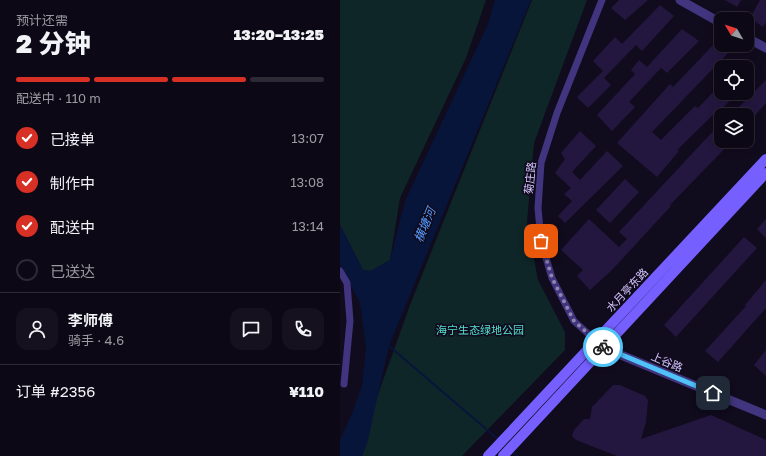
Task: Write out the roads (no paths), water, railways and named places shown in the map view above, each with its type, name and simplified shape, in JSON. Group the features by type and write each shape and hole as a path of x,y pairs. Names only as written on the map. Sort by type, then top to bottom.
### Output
{"main road":[{"name":"水月亭东路","path":"489,456 766,159"},
{"name":"水月亭东路","path":"503,456 766,173"}],"street":[{"name":"菊庄路","path":"602,0 557,113 541,163 538,208 541,241 552,278 574,321 604,348"},
{"path":"680,0 714,19"},
{"path":"754,42 766,48"},
{"path":"340,271 347,282 350,321 344,384"},
{"name":"上谷路","path":"604,348 766,415"}],"water":[{"name":"横塘河","path":"495,0 531,0 389,346 367,444 362,456 340,456 340,440 362,386 366,348 360,303 340,265 340,225 363,270 371,271 390,260 405,201 488,24"}],"waterway":[{"path":"389,346 499,440"},
{"path":"511,450 518,456"}],"park label":[{"name":"海宁生态绿地公园","path":"480,330"}]}
